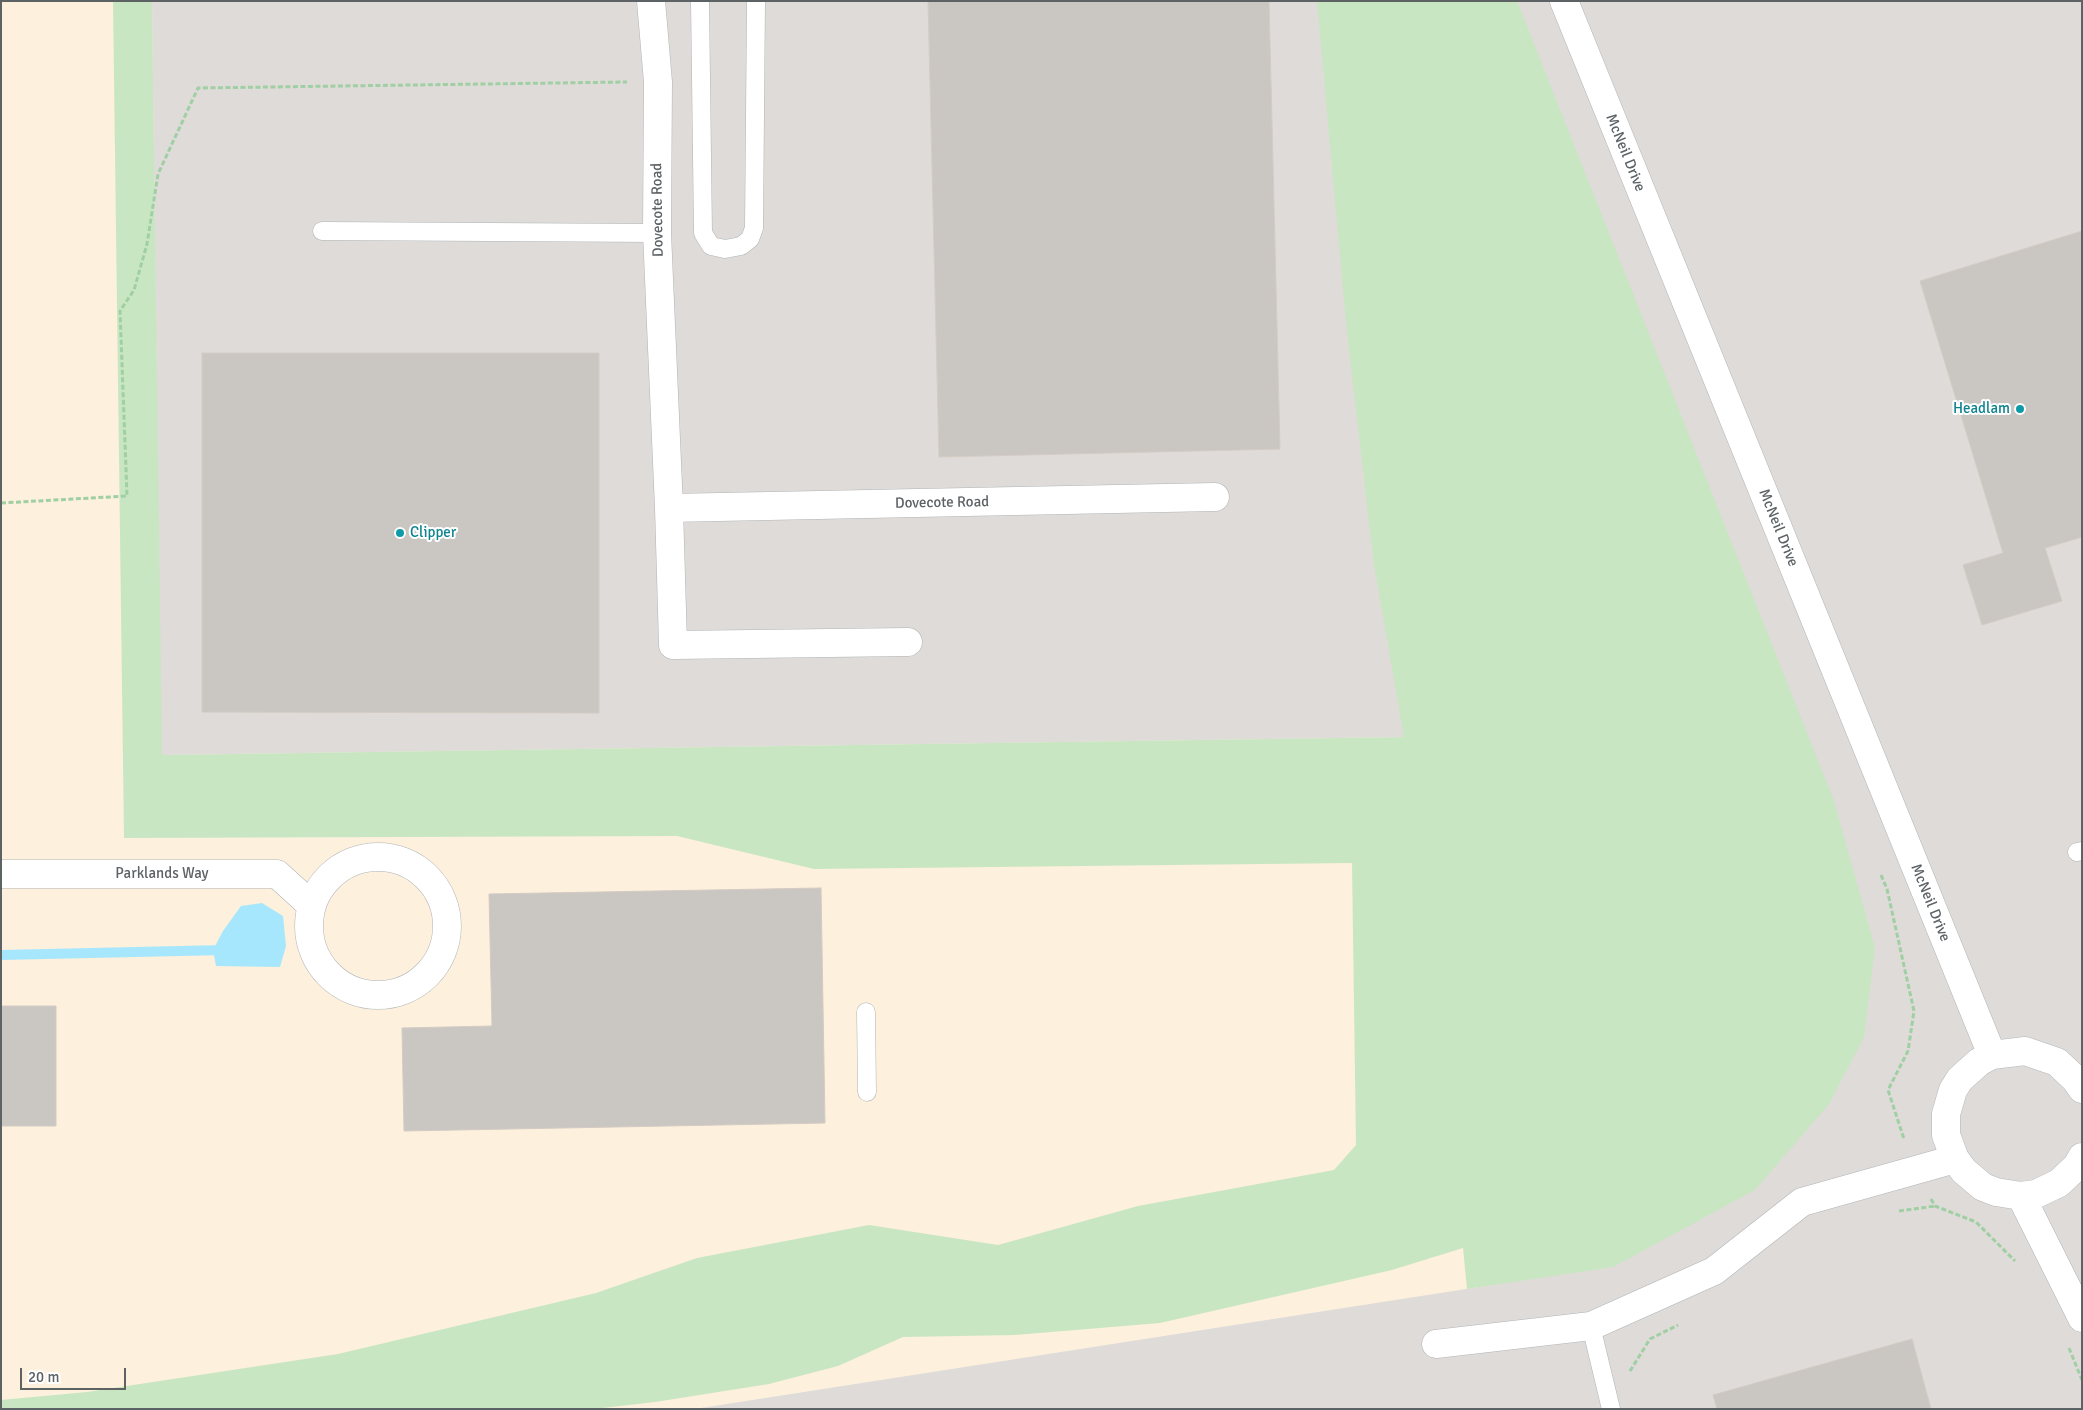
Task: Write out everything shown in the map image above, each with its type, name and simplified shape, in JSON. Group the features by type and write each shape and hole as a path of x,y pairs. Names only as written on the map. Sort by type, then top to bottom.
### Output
{"street":[{"name":"Dovecote Road","path":"651,1 658,82 657,233 673,645 908,642"},
{"name":"McNeil Drive","path":"1564,1 1992,1055"},
{"name":"Dovecote Road","path":"669,508 1215,497"},
{"path":"373,856 397,858 419,868 436,886 446,909 446,943 436,965 419,982 394,994 370,995 346,988 335,981 319,963 310,940 311,905 322,883 340,867 373,856"},
{"name":"Parklands Way","path":"1,874 277,874 311,905"},
{"path":"2082,1089 2075,1078 2057,1062 2025,1051 1992,1055 1979,1062 1960,1079 1953,1090 1946,1114 1946,1135 1955,1158 1964,1171 1983,1187 1996,1192 2021,1196 2036,1194 2059,1183 2077,1166 2082,1157"},
{"path":"1436,1344 1591,1326 1714,1270 1802,1202 1955,1158"},
{"path":"2021,1196 2082,1318"}],"lane":[{"path":"700,1 704,233 711,246 725,249 741,246 750,239 754,228 756,1"},
{"path":"322,231 657,233"},
{"path":"866,1012 867,1092"},
{"path":"1591,1326 1611,1406"}],"path":[{"path":"1,502 127,496 120,311 134,290 137,281 147,244 158,174 198,88 658,82"},
{"path":"1880,871 1887,889 1914,1011 1908,1051 1888,1090 1915,1170 1935,1206"},
{"path":"1890,1212 1935,1206 1976,1222 2016,1262"},
{"path":"1611,1406 1650,1339 1685,1322"},
{"path":"2068,1346 2082,1380"}],"shaded area":[{"path":"1,1 152,1 162,755 1404,737 1493,1285 695,1409 1,1409"},
{"path":"152,1 2082,1 2082,1409 695,1409 1492,1285 1404,737 161,755"}],"green space":[{"path":"113,1 152,1 162,755 1404,737 1374,565 1347,333 1317,1 1517,1 1834,801 1875,948 1864,1037 1829,1104 1755,1190 1613,1267 1467,1289 1463,1248 1392,1270 1160,1323 1015,1335 903,1337 838,1366 769,1384 655,1402 594,1409 1,1409 1,1400 87,1392 338,1354 596,1293 697,1258 869,1225 998,1245 1138,1206 1334,1170 1356,1145 1352,863 814,869 677,836 124,838"}],"water":[{"path":"262,903 283,916 286,946 280,967 216,966 213,950 223,931 241,906"}],"building":[{"path":"928,1 1269,1 1280,449 939,457"},
{"name":"Headlam","path":"2082,231 2082,537 2045,548 2062,601 1982,625 1963,565 2003,553 1920,281"},
{"name":"Clipper","path":"202,353 599,353 599,713 202,712"},
{"path":"821,888 825,1123 404,1131 402,1028 492,1026 489,894"},
{"path":"1,1006 56,1006 56,1126 1,1126"},
{"path":"1912,1339 1931,1409 1717,1409 1713,1395"}],"waterway":[{"path":"1,955 225,950"}],"place":[{"name":"Headlam","path":"2020,409"},
{"name":"Clipper","path":"400,533"}]}
